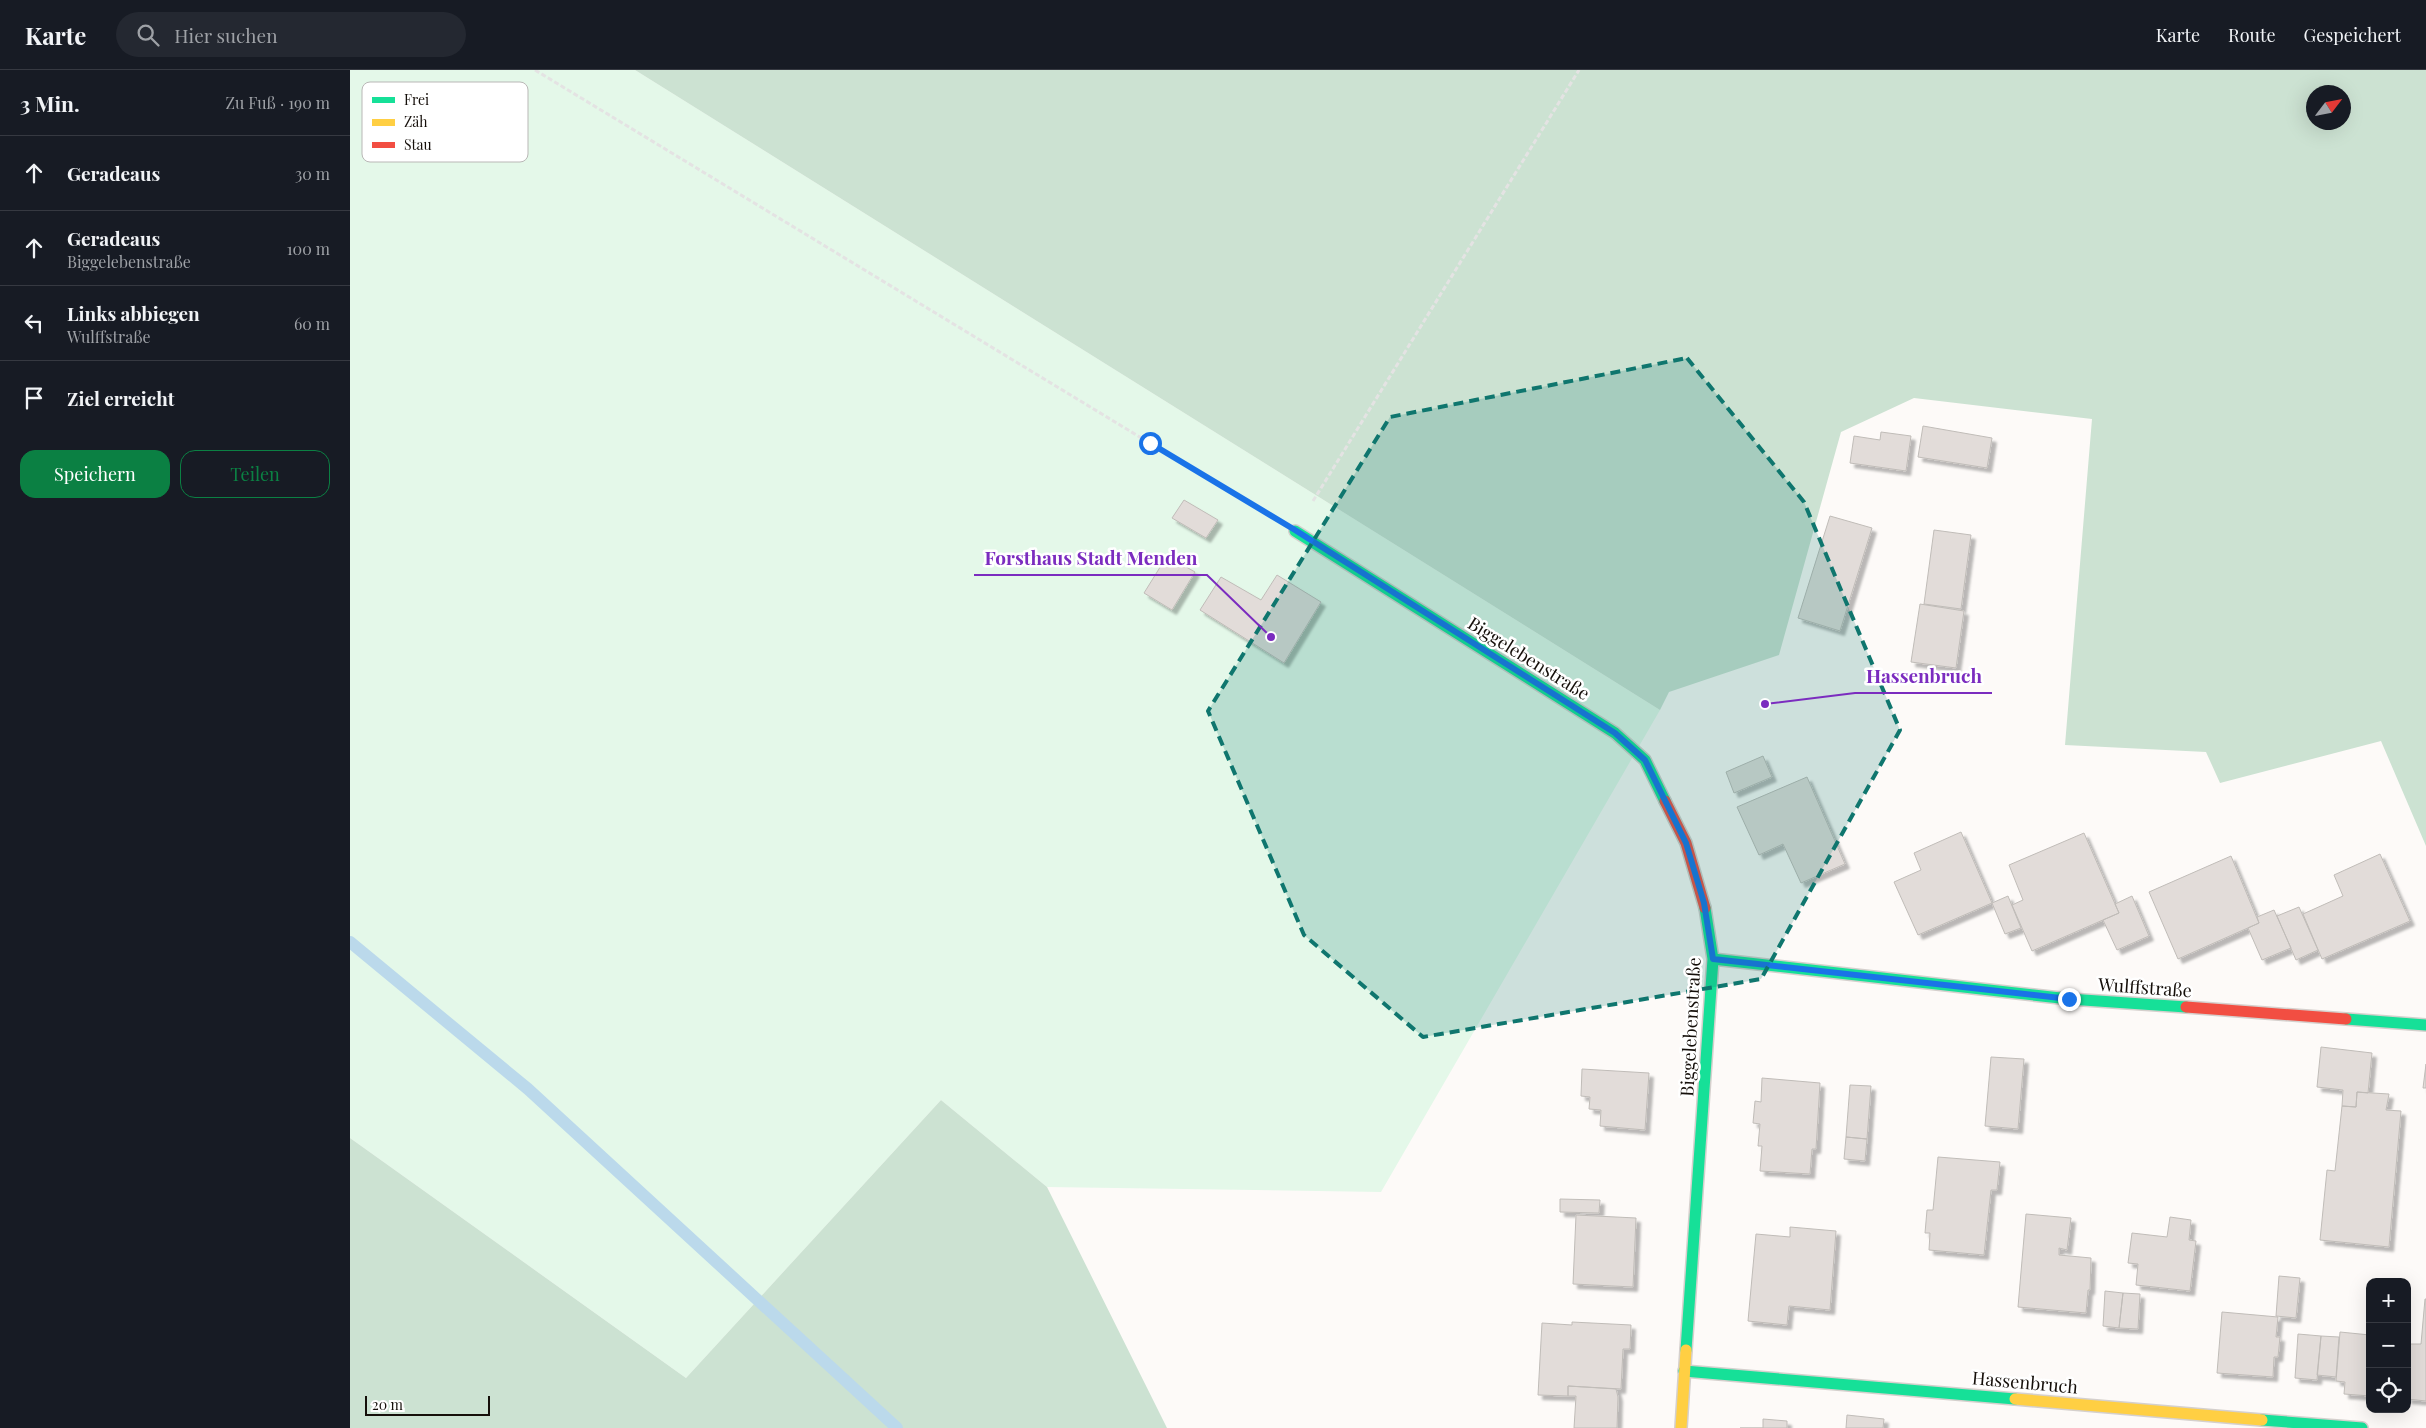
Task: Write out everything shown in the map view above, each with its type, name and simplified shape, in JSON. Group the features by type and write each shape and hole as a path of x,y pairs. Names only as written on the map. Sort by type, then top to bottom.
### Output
{"street":[{"name":"Biggelebenstraße","path":"1295,530 1615,733 1645,760 1686,843 1704,903 1713,959 1681,1428"},
{"name":"Wulffstraße","path":"1713,959 2069,999 2426,1025"},
{"name":"Hassenbruch","path":"1684,1372 2362,1428"}],"path":[{"path":"535,70 1295,530 1579,70"}],"highlighted area":[{"path":"1687,358 1804,502 1900,730 1761,979 1423,1037 1304,935 1208,711 1390,417"}],"green space":[{"path":"350,70 635,70 1660,710 1381,1192 1047,1187 941,1100 686,1378 350,1138"},
{"path":"635,70 2426,70 2426,846 2381,741 2220,783 2206,752 2065,745 2092,419 1914,398 1841,432 1779,655 1669,692 1660,710"},
{"path":"941,1100 1047,1187 1167,1428 350,1428 350,1138 686,1378"}],"building":[{"path":"1923,426 1992,438 1987,468 1918,457"},
{"path":"1881,432 1911,436 1906,471 1850,463 1854,436 1880,440"},
{"path":"1184,500 1218,520 1206,538 1172,518"},
{"path":"1830,516 1872,528 1840,631 1798,618"},
{"path":"1934,530 1971,535 1961,609 1924,604"},
{"path":"1167,556 1195,572 1172,610 1144,593"},
{"path":"1277,575 1321,602 1284,663 1200,610 1221,577 1261,600"},
{"path":"1920,604 1964,611 1956,668 1911,662"},
{"path":"1763,756 1772,777 1734,793 1726,772"},
{"path":"1807,777 1845,864 1801,883 1783,844 1759,855 1737,807"},
{"path":"1961,832 1992,903 1918,935 1894,882 1921,870 1914,853"},
{"path":"2084,833 2119,913 2032,951 2012,905 2023,900 2009,865"},
{"path":"2380,854 2410,921 2322,959 2303,914 2343,896 2334,875"},
{"path":"2231,856 2259,923 2178,959 2149,892"},
{"path":"2008,896 2021,928 2005,934 1992,903"},
{"path":"2132,896 2149,936 2117,950 2103,920 2119,913 2115,904"},
{"path":"2299,907 2318,950 2296,960 2277,916"},
{"path":"2274,910 2291,948 2262,960 2248,928 2259,923 2257,917"},
{"path":"2321,1047 2372,1053 2368,1093 2357,1092 2356,1107 2342,1106 2343,1090 2317,1087"},
{"path":"1991,1057 2024,1059 2018,1129 1985,1126"},
{"path":"2426,1064 2426,1088 2423,1088"},
{"path":"1582,1069 1649,1073 1645,1130 1600,1126 1601,1110 1589,1109 1590,1097 1581,1096"},
{"path":"1762,1078 1820,1083 1816,1149 1812,1149 1810,1174 1760,1171 1762,1146 1758,1146 1760,1124 1753,1123 1755,1101 1761,1102"},
{"path":"1850,1085 1871,1086 1867,1139 1846,1137"},
{"path":"2357,1092 2389,1094 2386,1110 2401,1111 2389,1247 2320,1240 2327,1170 2335,1171 2342,1106 2356,1107"},
{"path":"1846,1137 1867,1139 1865,1161 1844,1159"},
{"path":"1938,1157 2000,1162 1997,1190 1991,1190 1984,1255 1929,1250 1930,1233 1925,1233 1927,1210 1933,1210"},
{"path":"1560,1199 1600,1200 1599,1213 1560,1212"},
{"path":"2026,1214 2071,1218 2067,1250 2059,1248 2059,1255 2091,1258 2090,1290 2088,1290 2086,1313 2018,1307"},
{"path":"1576,1215 1636,1218 1633,1287 1573,1284"},
{"path":"2170,1217 2191,1220 2189,1240 2196,1241 2190,1291 2136,1285 2138,1264 2128,1263 2132,1233 2167,1237"},
{"path":"1790,1227 1836,1231 1830,1310 1789,1306 1787,1325 1748,1321 1756,1234 1790,1237"},
{"path":"2279,1276 2300,1278 2296,1318 2276,1316"},
{"path":"2105,1291 2123,1293 2119,1328 2103,1326"},
{"path":"2123,1293 2140,1294 2138,1329 2119,1328"},
{"path":"2426,1299 2426,1401 2411,1399 2411,1344 2421,1344"},
{"path":"2222,1312 2278,1317 2276,1337 2280,1337 2278,1357 2274,1357 2273,1377 2217,1373"},
{"path":"1572,1322 1631,1325 1630,1349 1623,1349 1621,1389 1568,1386 1568,1396 1538,1395 1542,1323 1572,1325"},
{"path":"2340,1332 2366,1335 2366,1396 2344,1394 2345,1382 2336,1381"},
{"path":"2298,1334 2321,1336 2317,1380 2295,1378"},
{"path":"2321,1336 2339,1337 2336,1377 2317,1375"},
{"path":"1568,1386 1616,1389 1618,1397 1617,1428 1574,1428 1576,1396 1568,1396"},
{"path":"1847,1415 1884,1419 1883,1428 1846,1428"},
{"path":"1763,1419 1787,1421 1787,1428 1763,1428"}],"waterway":[{"path":"350,942 528,1089 897,1428"}],"traffic: fast":[{"path":"1295,531 1615,733 1645,760 1665,801"},
{"path":"1686,1350 1713,959 1705,908"},
{"path":"1713,959 2069,999 2186,1007"},
{"path":"2346,1019 2426,1025"},
{"path":"1684,1371 2015,1399"},
{"path":"2262,1420 2362,1428"}],"traffic: slow":[{"path":"1681,1428 1686,1350"},
{"path":"2015,1399 2262,1420"}],"traffic: jam":[{"path":"1665,801 1686,843 1705,908"},
{"path":"2186,1007 2346,1019"}],"place":[{"name":"Forsthaus Stadt Menden","path":"1271,637"},
{"name":"Hassenbruch","path":"1765,704"}],"route":[{"path":"1150,443 1295,530 1615,733 1645,760 1686,843 1704,903 1713,959 2069,999"}]}
